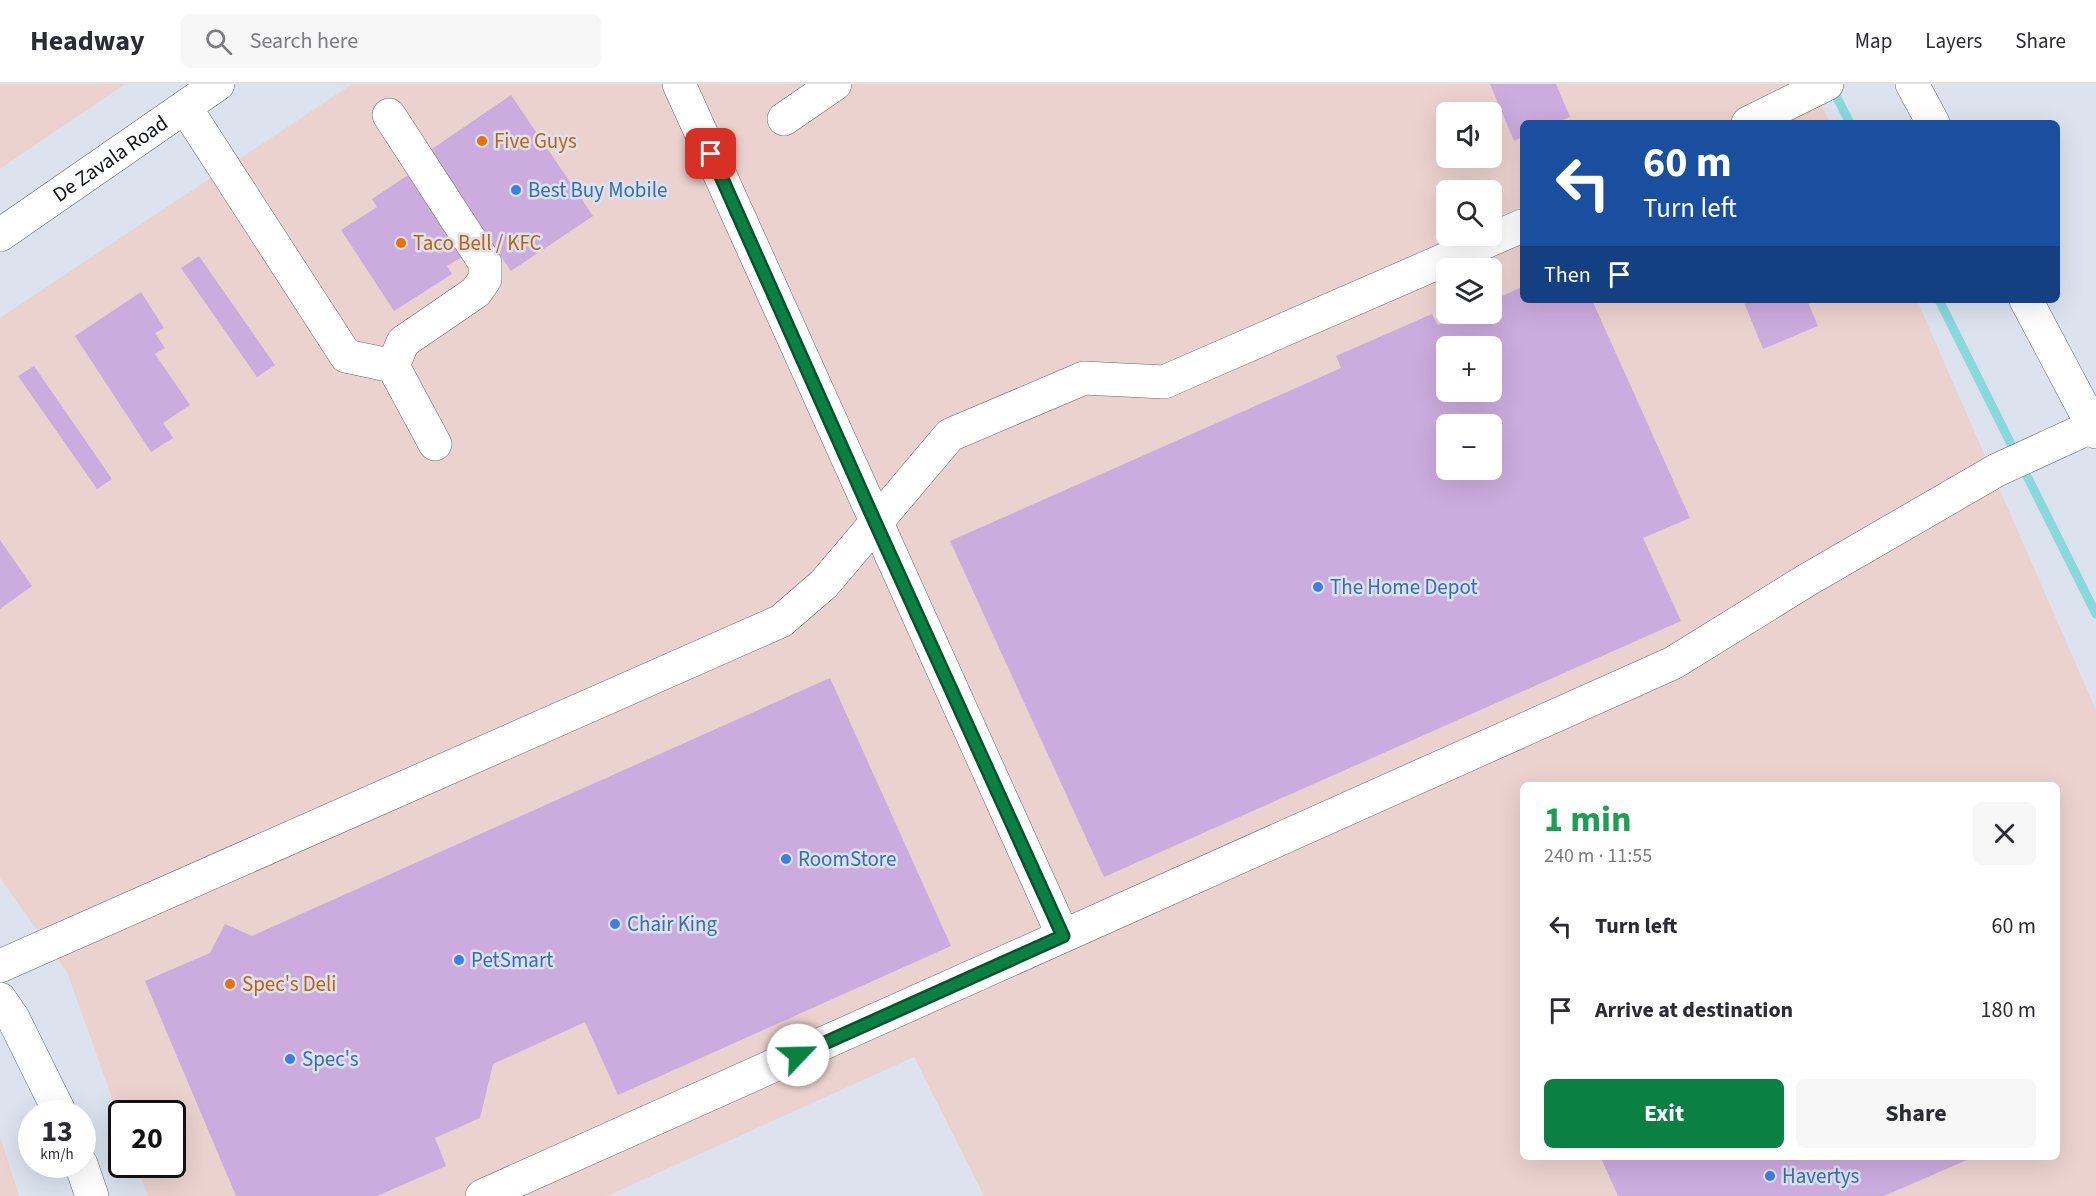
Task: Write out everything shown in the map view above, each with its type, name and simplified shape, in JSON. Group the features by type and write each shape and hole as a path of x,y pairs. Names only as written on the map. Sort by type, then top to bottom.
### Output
{"main road":[{"name":"De Zavala Road","path":"0,235 219,84"},
{"path":"679,84 1063,936"},
{"path":"784,119 835,84"},
{"path":"1912,84 1931,120"},
{"path":"1754,120 1819,88"},
{"path":"185,107 346,356 393,366 435,444"},
{"path":"389,115 485,263 485,279 476,292 403,342 393,366"},
{"path":"0,966 781,621 824,584 950,435 1084,378 1164,382 1520,227"},
{"path":"482,1196 1673,663 1816,574 1997,470 2094,429 2028,303"},
{"path":"0,999 13,1018 54,1100"},
{"path":"86,1178 92,1196"}],"shaded area":[{"path":"0,84 125,84 0,169"},
{"path":"352,84 1810,84 1829,120 1520,120 1520,303 1918,303 2096,710 2096,1196 984,1196 914,1057 607,1196 148,1196 141,1178 186,1178 186,1100 113,1100 67,972 0,878 0,318"},
{"path":"0,1136 19,1196 0,1196"}],"building":[{"path":"1490,84 1556,84 1570,117 1562,120 1520,120 1520,138 1514,141 1502,112 1502,102 1498,102"},
{"path":"511,95 593,216 511,271 429,151"},
{"name":"Taco Bell / KFC","path":"408,175 462,257 447,266 452,274 394,311 341,230 377,207 372,199"},
{"path":"199,256 275,365 257,377 181,268"},
{"name":"The Home Depot","path":"1520,288 1520,303 1593,303 1690,518 1643,538 1681,621 1104,877 950,541 1341,368 1336,356 1432,314 1438,325 1502,324 1502,296"},
{"path":"141,292 164,328 155,333 165,348 155,354 190,405 163,423 173,438 151,452 75,336"},
{"path":"1744,303 1808,303 1818,326 1763,349"},
{"path":"34,366 112,479 97,489 18,376"},
{"path":"0,540 32,586 0,609"},
{"path":"830,678 951,946 618,1095 585,1022 493,1064 480,1118 435,1138 446,1166 377,1196 236,1196 145,981 210,953 225,924 252,936"},
{"name":"Havertys","path":"1602,1160 1967,1160 1884,1196 1618,1196"}],"waterway":[{"path":"1832,88 1848,120"},
{"path":"1940,303 2096,614"}],"place":[{"name":"Five Guys","path":"482,141"},
{"name":"Best Buy Mobile","path":"516,190"},
{"name":"Taco Bell / KFC","path":"401,243"},
{"name":"The Home Depot","path":"1318,587"},
{"name":"RoomStore","path":"786,859"},
{"name":"Chair King","path":"615,924"},
{"name":"PetSmart","path":"459,960"},
{"name":"Spec's Deli","path":"230,984"},
{"name":"Spec's","path":"290,1059"},
{"name":"Havertys","path":"1770,1176"}],"route":[{"path":"711,154 1063,936 798,1055"}]}
